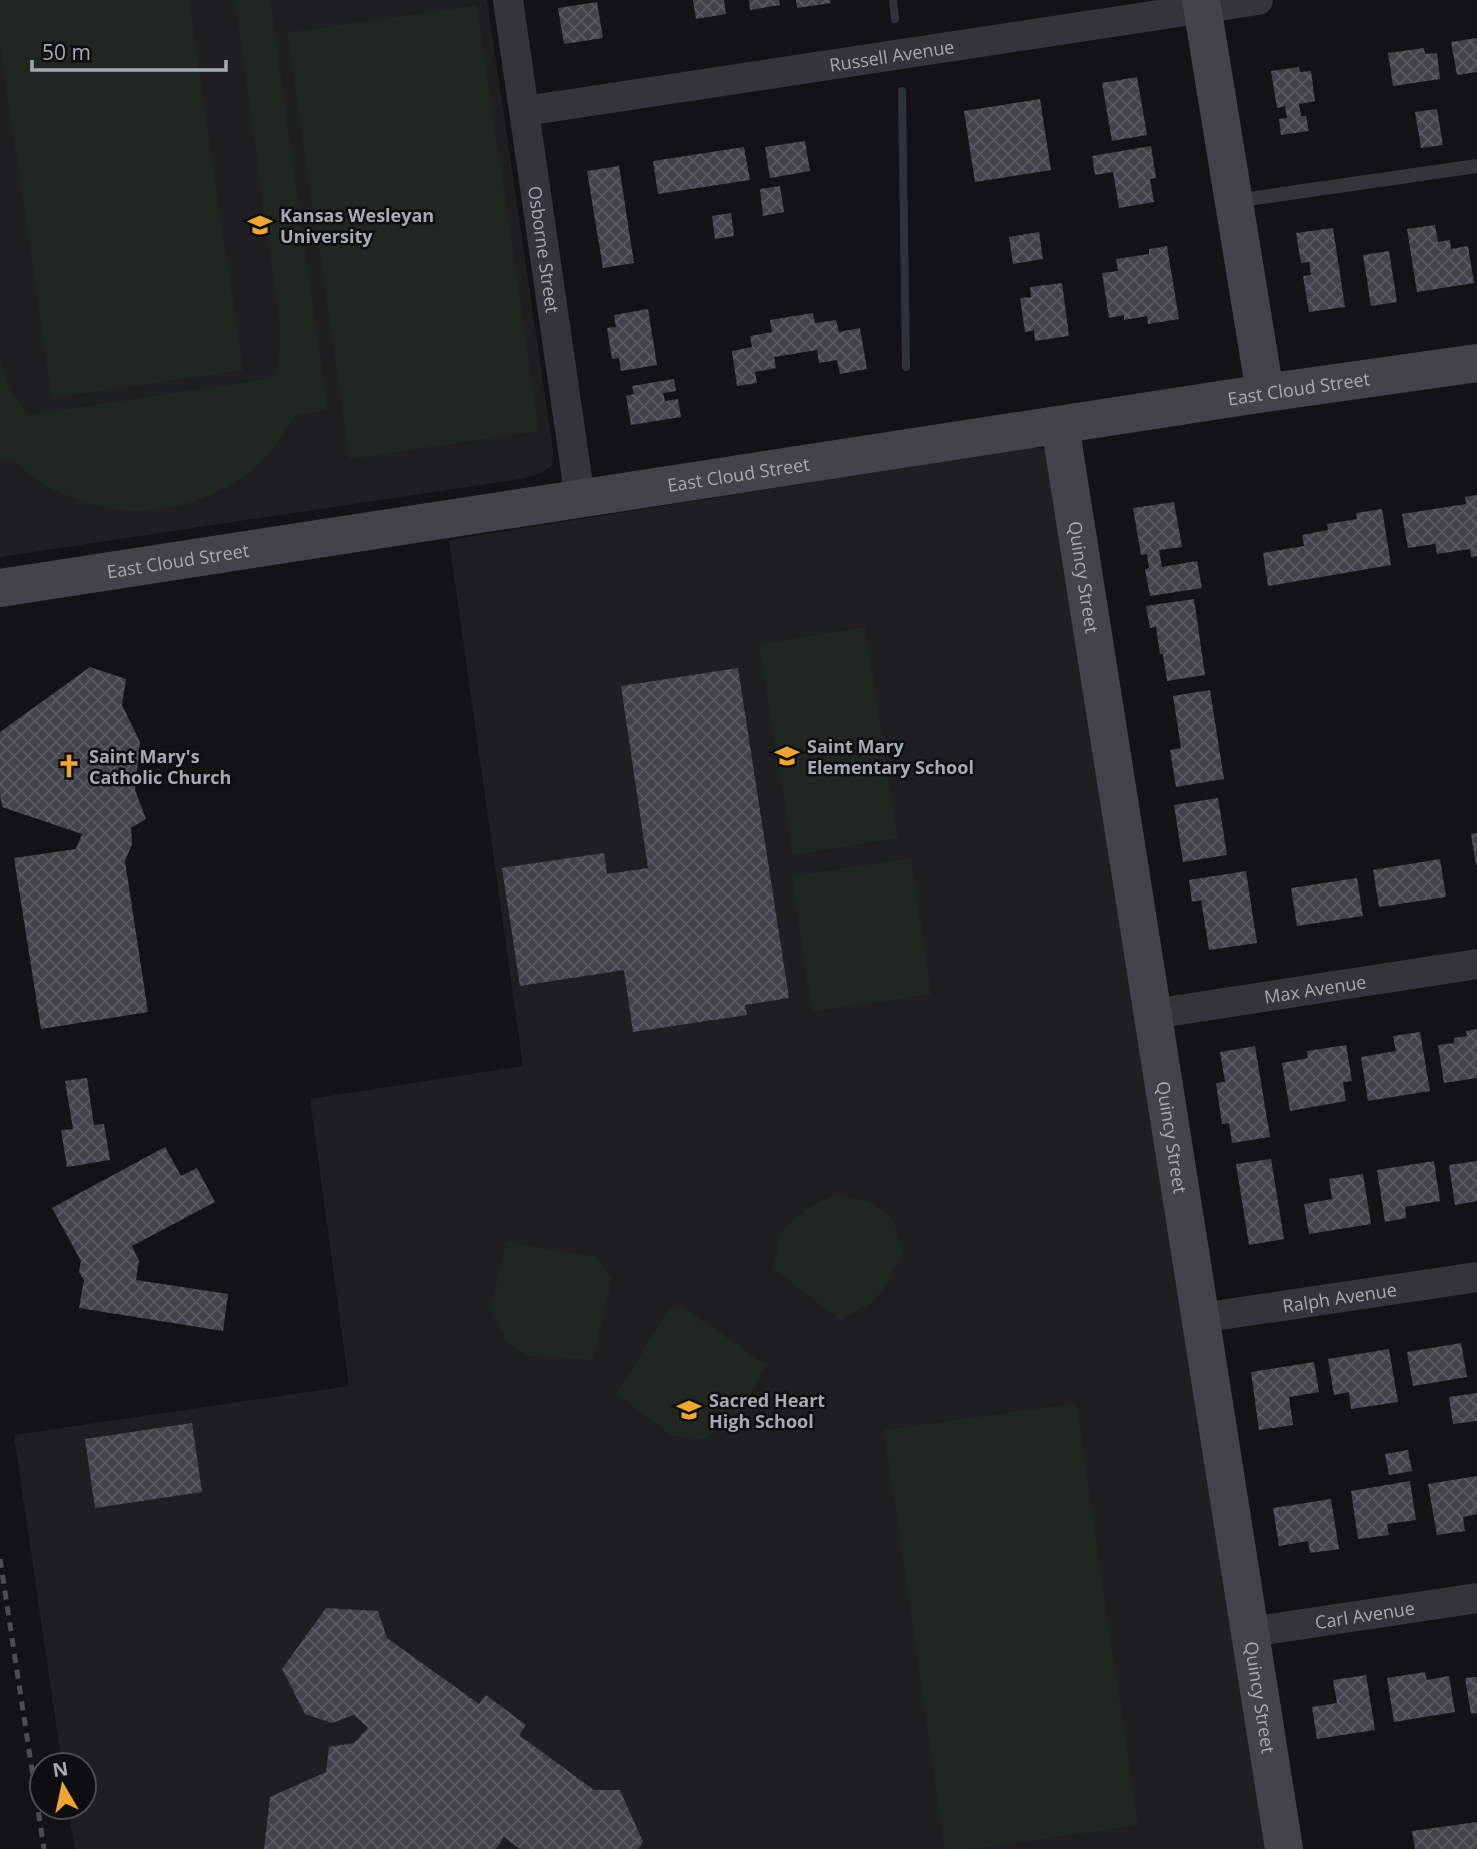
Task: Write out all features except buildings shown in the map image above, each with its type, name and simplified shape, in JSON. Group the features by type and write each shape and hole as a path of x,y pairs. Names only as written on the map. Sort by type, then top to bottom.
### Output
{"street":[{"name":"Osborne Street","path":"508,0 580,499"},
{"name":"Russell Avenue","path":"525,111 1201,4 1258,0"},
{"path":"1201,4 1265,393"},
{"name":"East Cloud Street","path":"0,588 1265,393 1477,363"},
{"name":"Quincy Street","path":"1060,425 1284,1849"},
{"name":"Max Avenue","path":"1153,1014 1477,964"},
{"name":"Ralph Avenue","path":"1201,1318 1477,1277"},
{"name":"Carl Avenue","path":"1250,1632 1477,1598"}],"lane":[{"path":"1234,201 1477,166"}],"shaded area":[{"name":"Kansas Wesleyan University","path":"0,0 487,0 553,450 552,466 527,478 0,557"},
{"path":"0,0 189,0 243,370 52,398 0,44"},
{"path":"235,0 270,0 328,410 296,415 261,462 220,491 197,501 150,510 125,510 76,499 33,478 13,459 0,461 0,353 10,386 28,415 273,378 280,353 280,327"},
{"path":"477,5 539,431 350,459 287,33"},
{"name":"Sacred Heart High School","path":"1034,447 1047,451 1265,1849 75,1849 70,1821 98,1821 98,1751 60,1751 14,1435 349,1386 310,1099 523,1066 449,540"},
{"path":"865,627 898,838 793,855 759,644"},
{"path":"911,858 931,994 812,1012 792,876"},
{"path":"836,1194 868,1202 893,1219 903,1252 888,1282 873,1302 840,1320 773,1268 781,1232 809,1207"},
{"path":"506,1242 598,1257 612,1279 593,1360 527,1356 507,1343 491,1307"},
{"path":"683,1308 766,1364 745,1407 731,1422 704,1439 672,1436 617,1394 668,1309"},
{"path":"1076,1403 1138,1825 974,1849 945,1849 884,1430"}],"waterway":[{"path":"893,0 895,19"},
{"path":"902,91 906,367"}],"railway":[{"path":"0,1559 44,1849"}],"place":[{"name":"Kansas Wesleyan University","path":"260,225"},
{"name":"Saint Mary Elementary School","path":"787,756"},
{"name":"Saint Mary's Catholic Church","path":"69,766"},
{"name":"Sacred Heart High School","path":"689,1410"}]}
